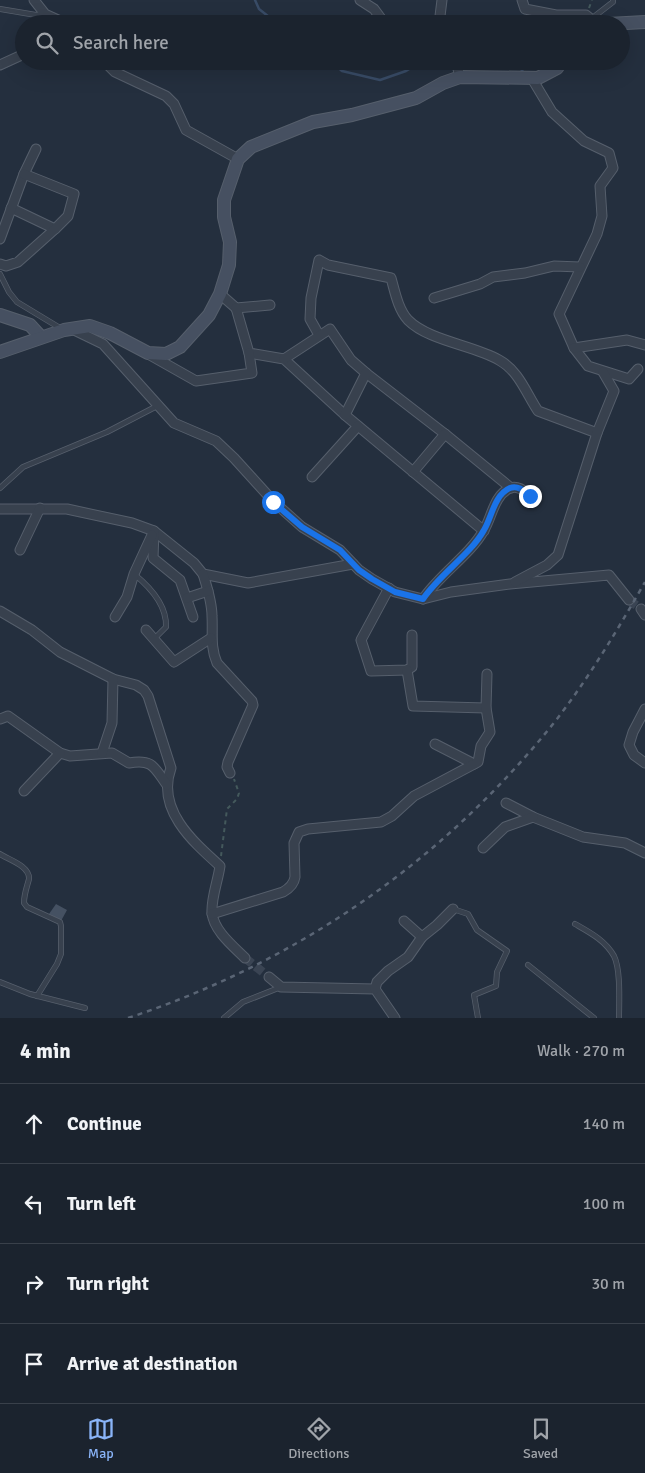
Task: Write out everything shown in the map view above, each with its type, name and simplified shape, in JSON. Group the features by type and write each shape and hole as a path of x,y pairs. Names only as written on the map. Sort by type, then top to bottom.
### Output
{"street":[{"path":"34,0 45,14"},
{"path":"360,0 374,9 378,15"},
{"path":"440,15 442,0"},
{"path":"522,0 526,9 556,15 586,15"},
{"path":"630,23 645,22"},
{"path":"0,65 15,58"},
{"path":"113,70 166,96 174,104 186,130 238,159"},
{"path":"458,70 460,77"},
{"path":"148,353 166,354 180,347 209,315 220,294 230,265 230,242 224,217 224,200 238,159 251,147 312,122 416,98 443,83 460,77 538,78 552,70"},
{"path":"531,77 552,112 584,141 609,153 613,168 600,186 602,216 597,234 559,314 574,348 588,366 629,379 638,369"},
{"path":"0,238 24,174 36,150"},
{"path":"0,264 6,266 18,262 55,229 68,216 74,194 24,174"},
{"path":"11,208 55,229"},
{"path":"318,335 310,319 311,298 318,260 328,265 391,278 398,302 408,319 423,330 499,360 510,368 521,381 538,411 597,433"},
{"path":"434,298 480,284 492,277 524,273 554,266 580,267"},
{"path":"0,352 41,337 90,326 110,332 196,381 252,373 249,354 236,308 220,294"},
{"path":"236,308 270,305"},
{"path":"0,315 30,325 41,337"},
{"path":"68,330 103,344 174,423 216,441 234,458 273,502 302,527 340,550 353,564 372,579 395,592 423,599 451,592 510,584 609,575 630,600"},
{"path":"284,359 318,335 330,330 351,360 511,488"},
{"path":"574,348 627,340 645,345"},
{"path":"249,354 284,359 345,415 484,531"},
{"path":"510,584 547,565 558,555 597,433 614,391 603,372"},
{"path":"345,415 366,373"},
{"path":"312,477 358,426"},
{"path":"413,472 445,434"},
{"path":"423,599 432,586 484,531 499,496 511,488 520,488 530,496"},
{"path":"20,550 40,508"},
{"path":"0,509 40,508 67,510 132,523 154,531 194,563 203,574 208,591 212,616 212,650 217,663 252,701 253,706 228,762 227,768 230,773"},
{"path":"115,616 127,597 134,574 154,531"},
{"path":"154,531 153,558 180,580 192,617"},
{"path":"203,574 248,583 353,564"},
{"path":"388,588 361,640 371,671 407,670 412,667 412,635"},
{"path":"187,598 208,591"},
{"path":"0,611 32,630 60,652 113,678 136,685 144,690 148,696 171,768 167,777 167,785 172,812 196,845 220,866 212,914 214,923 245,958"},
{"path":"146,630 174,662 211,638"},
{"path":"407,670 413,706 486,708"},
{"path":"212,914 289,889 295,877 294,843 300,832 308,829 381,822 392,816 414,796 478,762 480,746 490,732 486,708 487,674"},
{"path":"102,754 112,723 113,678"},
{"path":"645,709 632,732 629,745 634,755 645,763"},
{"path":"0,719 8,716 60,753 70,756 112,753 128,763 141,761 153,765 167,785"},
{"path":"435,744 474,764"},
{"path":"24,791 60,753"},
{"path":"506,803 533,817 583,837 625,843 645,853"},
{"path":"483,848 505,827 533,817"},
{"path":"375,989 377,982 408,956 422,937 453,909"},
{"path":"404,922 422,937"},
{"path":"269,977 281,987 375,989"},
{"path":"375,989 395,1018"}],"lane":[{"path":"597,15 613,0"},
{"path":"0,9 36,15 45,14"},
{"path":"0,274 9,292 17,302 68,330"},
{"path":"0,488 23,467 107,432 159,406"},
{"path":"134,574 145,582 156,597 166,619 166,627 154,639"},
{"path":"0,854 24,868 28,873 29,878 24,903 27,907 60,922 61,954 37,996"},
{"path":"453,909 468,914 477,930 507,951 497,972 496,986 474,995 478,1018"},
{"path":"574,924 596,936 606,945 614,957 617,971 619,1018"},
{"path":"528,965 594,1018"},
{"path":"0,982 37,996 85,1008"},
{"path":"224,1018 242,1002 281,987"}],"path":[{"path":"220,866 227,809 237,799 238,793 236,782 230,773"}],"building":[{"path":"56,904 67,910 61,921 49,914"}],"waterway":[{"path":"255,0 259,9 267,15"},
{"path":"341,70 380,80 408,70"}],"tunnel":[{"path":"629,600 641,609"},
{"path":"245,958 269,977"}],"railway":[{"path":"128,1018 191,995 251,967 309,936 364,900 417,861 467,817 513,770 557,719 603,652 645,582"}],"route":[{"path":"273,502 302,527 340,550 359,570 372,579 395,592 423,599 432,586 484,531 499,496 511,488 520,488 530,496"}]}
